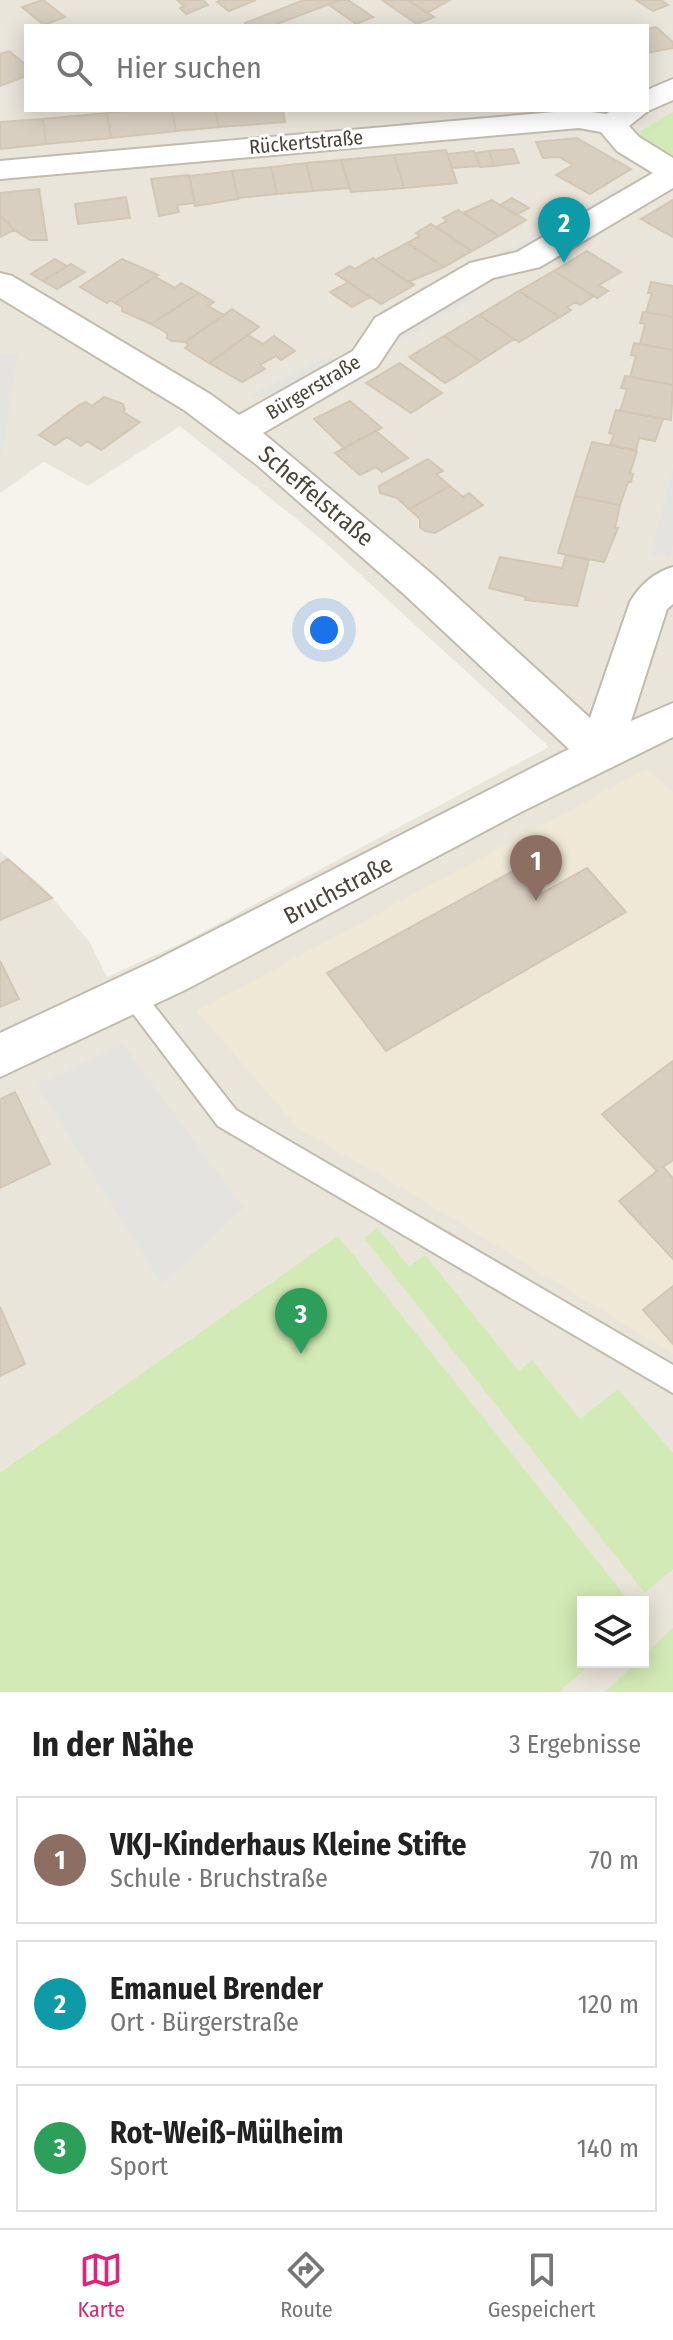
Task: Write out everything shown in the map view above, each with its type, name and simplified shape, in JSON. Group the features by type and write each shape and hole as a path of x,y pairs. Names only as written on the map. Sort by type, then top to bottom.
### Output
{"street":[{"path":"649,101 673,88"},
{"path":"622,117 628,144 673,173"},
{"name":"Rückertstraße","path":"0,170 622,117"},
{"name":"Bürgerstraße","path":"238,431 365,359 387,326 400,318 482,270 528,260 673,173"},
{"name":"Scheffelstraße","path":"7,297 197,402 238,431 419,585 599,752"},
{"path":"599,752 650,602 673,581"},
{"name":"Bruchstraße","path":"0,1056 133,996 599,752 673,719"}],"lane":[{"path":"133,996 227,1118 673,1380"}],"shaded area":[{"path":"0,0 673,0 673,1692 0,1692 0,851 42,886 89,941 107,977 186,941 549,747 319,537 180,426 88,486 44,462 0,493"},
{"path":"614,189 637,193 525,258 499,255"},
{"path":"475,279 473,298 391,346 391,328"},
{"path":"0,355 18,355 2,454 0,454"},
{"path":"324,356 352,361 281,400 250,396"},
{"path":"673,469 673,544 670,557 651,554"},
{"path":"646,769 673,792 673,1354 409,1192 299,1129 197,1011"},
{"path":"123,1044 244,1208 162,1285 36,1084"}],"green space":[{"path":"673,112 673,164 639,144 637,133"},
{"path":"378,1228 409,1267 425,1255 519,1371 532,1360 580,1419 618,1389 673,1453 673,1569 645,1593 364,1238"},
{"path":"338,1236 625,1596 577,1596 577,1668 586,1668 558,1692 0,1692 0,1473"},
{"path":"673,1628 673,1692 605,1692 631,1668 649,1668 649,1650"}],"building":[{"path":"43,0 65,17 43,24 22,7"},
{"path":"177,0 203,0 208,5 186,14 180,8 184,6"},
{"path":"256,0 229,11 217,2"},
{"path":"304,0 340,0 277,24 245,23"},
{"path":"348,0 373,17 356,24 328,4"},
{"path":"382,0 408,0 434,17 417,24"},
{"path":"450,0 427,13 410,1"},
{"path":"636,0 661,0 668,5 653,11"},
{"path":"656,27 673,42 673,48 649,53 649,29"},
{"path":"9,51 24,63 24,77 0,86 0,54"},
{"path":"172,112 176,131 111,138 107,113"},
{"path":"172,112 215,112 219,127 176,131"},
{"path":"215,112 283,112 285,122 219,127"},
{"path":"107,113 111,138 46,144 43,119"},
{"path":"43,119 46,144 0,149 0,122"},
{"path":"577,138 631,169 590,194 556,175 573,165 559,157 543,158 536,142"},
{"path":"513,149 519,163 494,166 489,151"},
{"path":"446,150 457,183 404,188 394,155"},
{"path":"474,151 480,166 452,168 447,154"},
{"path":"489,151 494,166 480,167 475,153"},
{"path":"394,155 404,188 351,192 341,160"},
{"path":"341,160 349,188 313,191 306,163"},
{"path":"306,163 313,191 277,194 271,167"},
{"path":"271,167 277,194 238,198 232,171"},
{"path":"232,171 238,199 195,206 189,176"},
{"path":"189,175 195,203 177,205 179,212 159,216 151,179"},
{"path":"39,189 47,240 30,240 14,230 0,215 0,193"},
{"path":"126,197 130,218 78,224 75,204"},
{"path":"512,198 529,208 516,215 500,205"},
{"path":"492,200 526,220 499,236 463,213"},
{"path":"673,200 673,237 641,219"},
{"path":"458,210 499,236 472,251 436,227 447,221 443,218"},
{"path":"0,215 14,230 0,237"},
{"path":"431,224 472,251 444,267 407,243 420,236 416,233"},
{"path":"407,243 444,267 408,282 375,260"},
{"path":"587,251 621,272 599,285 608,291 597,298 554,271"},
{"path":"373,258 414,285 381,304 336,274 350,266 355,269"},
{"path":"55,259 67,266 43,281 31,274"},
{"path":"122,259 158,275 115,303 110,300 107,303 80,287"},
{"path":"71,264 85,272 57,289 43,281"},
{"path":"554,271 594,296 580,305 576,302 567,307 571,310 560,317 519,291"},
{"path":"155,277 175,288 181,283 199,293 151,324 122,311 122,307 115,303"},
{"path":"349,282 370,297 352,307 330,292"},
{"path":"651,282 673,286 673,317 646,312 652,293 648,293"},
{"path":"519,291 560,317 519,342 479,315"},
{"path":"199,293 214,302 208,306 224,315 185,342 172,341 167,338 167,333 151,324"},
{"path":"232,309 259,327 209,363 185,348 189,345 185,342"},
{"path":"643,312 673,317 673,350 640,344 645,324 640,323"},
{"path":"479,315 514,339 480,361 444,336"},
{"path":"248,335 263,344 274,336 295,351 281,360 276,356 260,365 265,369 242,382 209,363"},
{"path":"444,336 480,361 445,383 409,357"},
{"path":"634,343 673,350 673,385 630,377 636,356 631,355"},
{"path":"400,363 442,393 411,413 366,383"},
{"path":"625,376 673,385 671,420 620,411 627,389 621,388"},
{"path":"104,397 123,404 123,412 140,422 101,450 87,441 81,446 67,437 55,445 39,435 79,405 86,402 92,406"},
{"path":"350,401 382,428 344,448 314,419"},
{"path":"616,410 663,419 655,441 639,438 636,450 610,445 614,434 609,433"},
{"path":"376,431 408,458 382,472 376,467 360,475 335,453"},
{"path":"592,442 637,451 630,473 633,474 631,482 628,482 620,505 575,496"},
{"path":"428,459 443,471 436,474 450,486 409,509 397,498 380,493 379,486"},
{"path":"450,486 463,497 469,493 483,505 435,533 425,531 420,527 420,519 409,509"},
{"path":"575,496 620,505 615,528 618,528 604,562 558,553"},
{"path":"566,555 589,560 577,606 525,600 526,597 489,588 500,557 562,568"},
{"path":"8,859 52,898 0,920 0,864"},
{"path":"587,868 626,912 386,1051 327,973 513,871 535,897"},
{"path":"0,961 19,999 0,1007"},
{"path":"673,1061 673,1160 663,1167 673,1178 673,1259 619,1201 657,1171 602,1114"},
{"path":"15,1092 50,1164 0,1188 0,1099"},
{"path":"673,1286 673,1344 643,1310"},
{"path":"0,1307 25,1364 0,1376"}],"place":[{"name":"Emanuel Brender","path":"564,263"},
{"name":"VKJ-Kinderhaus Kleine Stifte","path":"536,901"},
{"name":"Rot-Weiß-Mülheim","path":"301,1354"}]}
